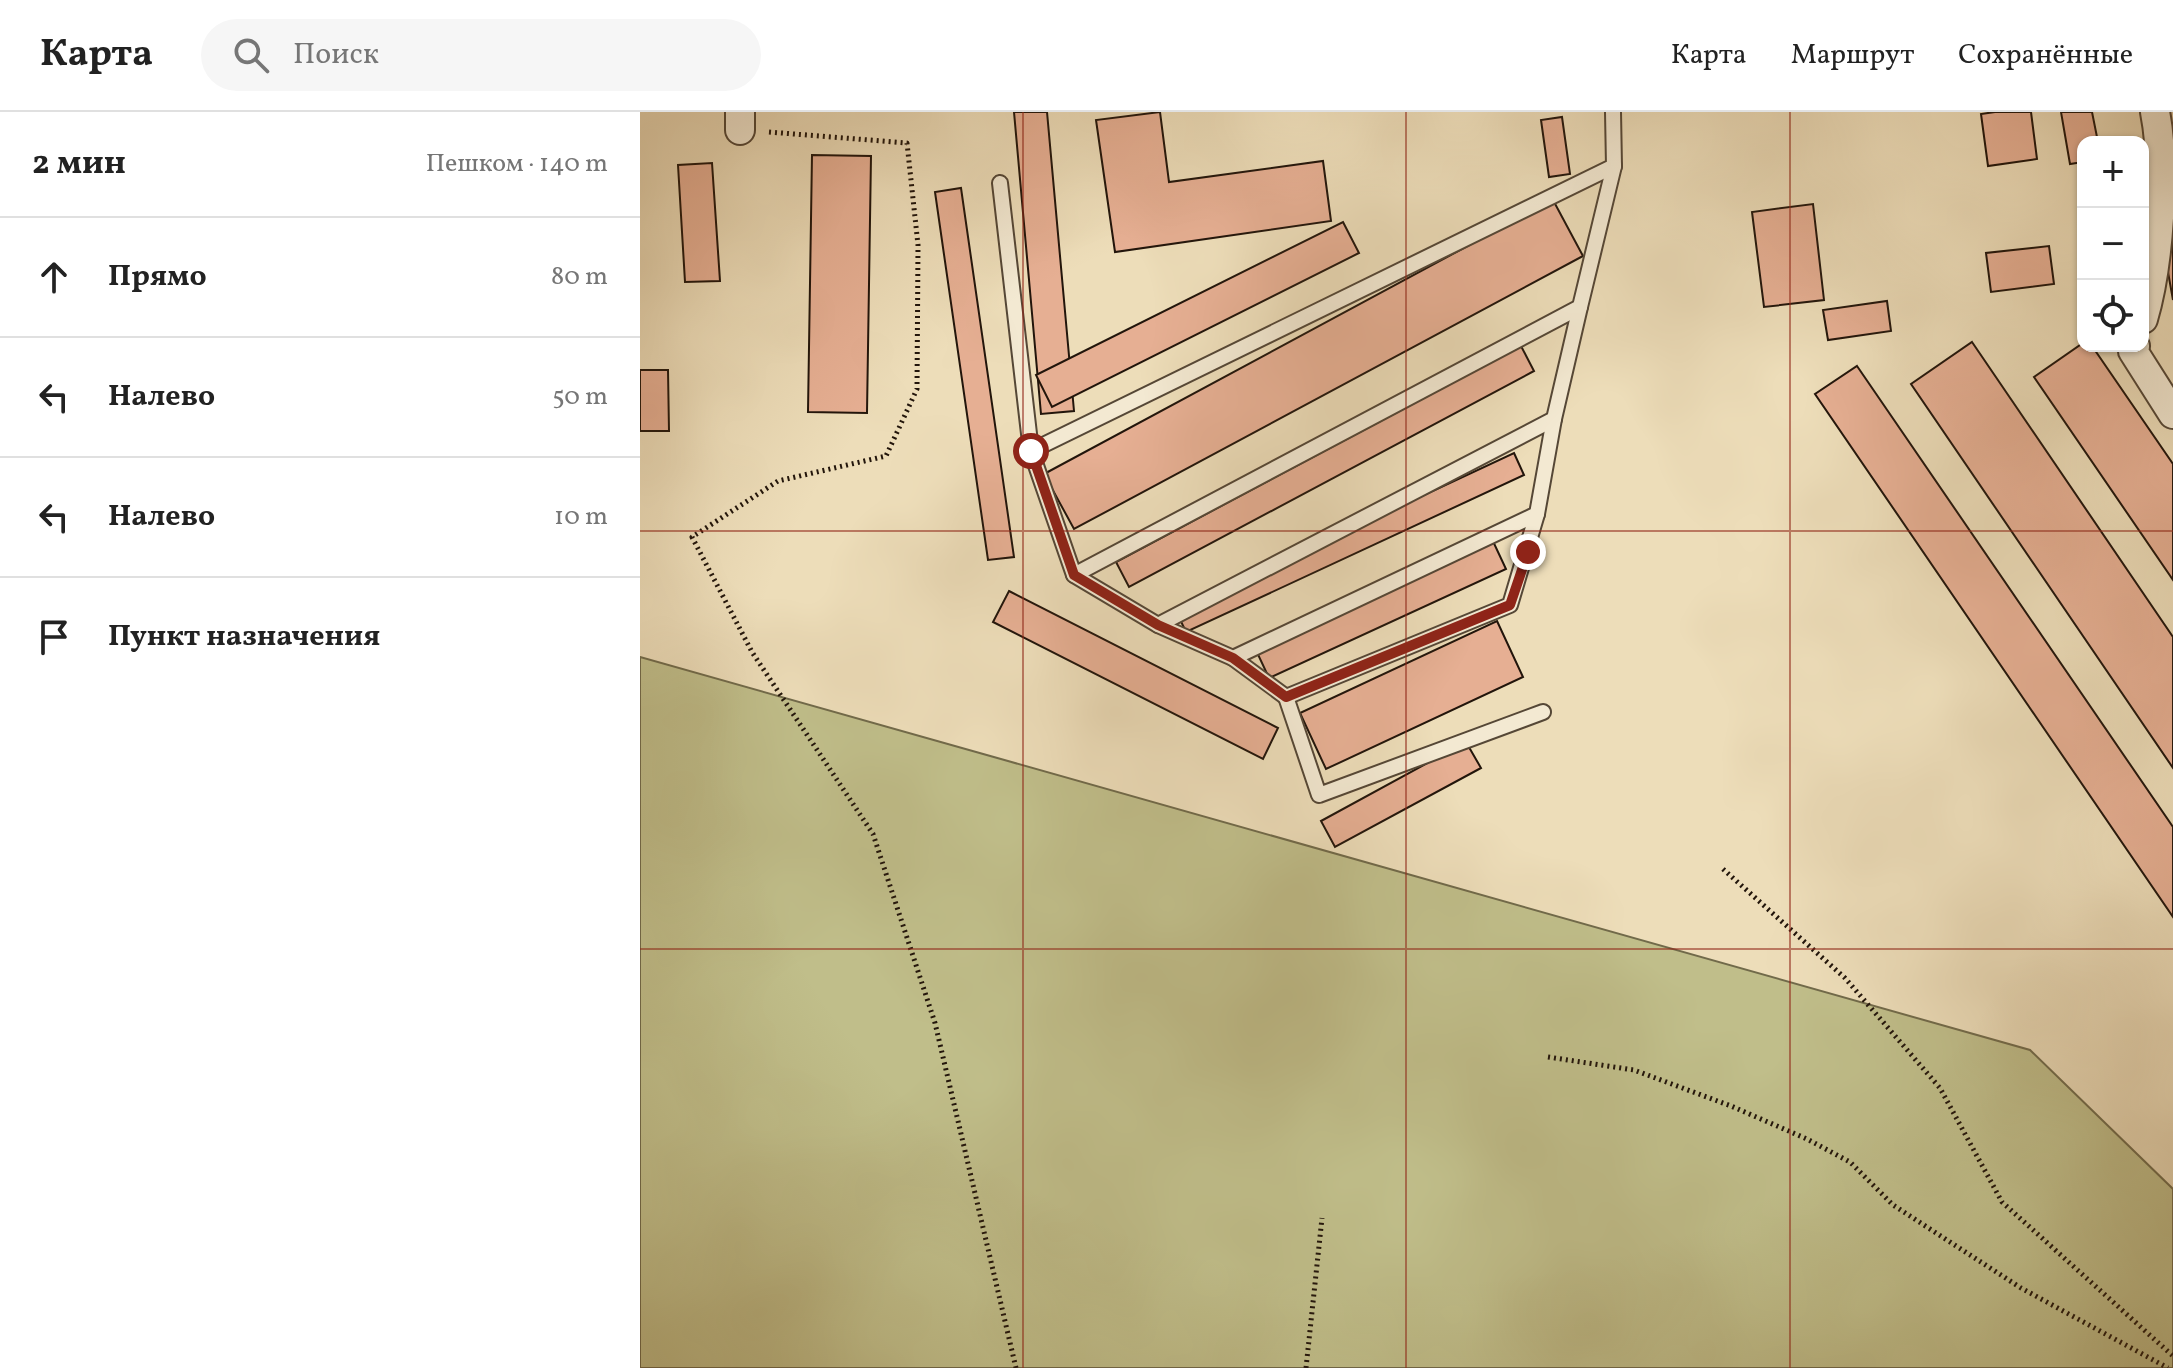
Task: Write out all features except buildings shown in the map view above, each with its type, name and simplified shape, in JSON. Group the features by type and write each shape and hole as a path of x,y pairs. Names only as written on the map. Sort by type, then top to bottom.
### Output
{"street":[{"path":"2149,299 2153,285 2160,139 2155,112"},
{"path":"2134,352 2173,414"}],"lane":[{"path":"1286,697 1510,605 1537,514 1554,419 1614,166 1613,112"},
{"path":"1031,451 1614,166"},
{"path":"1000,183 1031,451 1074,575 1158,625 1233,658 1286,697 1319,795 1543,712"},
{"path":"1074,575 1580,307"},
{"path":"1158,625 1554,419"},
{"path":"1233,658 1537,514"}],"path":[{"path":"740,121 907,143 918,245 917,389 886,456 778,481 692,537 752,652 873,834 935,1023 1016,1368"},
{"path":"1723,869 1845,978 1940,1088 2002,1202 2173,1356"},
{"path":"1548,1057 1634,1070 1731,1106 1807,1139 1850,1162 1893,1205 2021,1288 2168,1368"},
{"path":"1306,1368 1322,1218"}],"shaded area":[{"path":"640,657 2030,1050 2173,1189 2173,1368 640,1368"}],"route":[{"path":"1031,451 1074,575 1158,625 1233,658 1286,697 1510,605 1528,552"}]}
